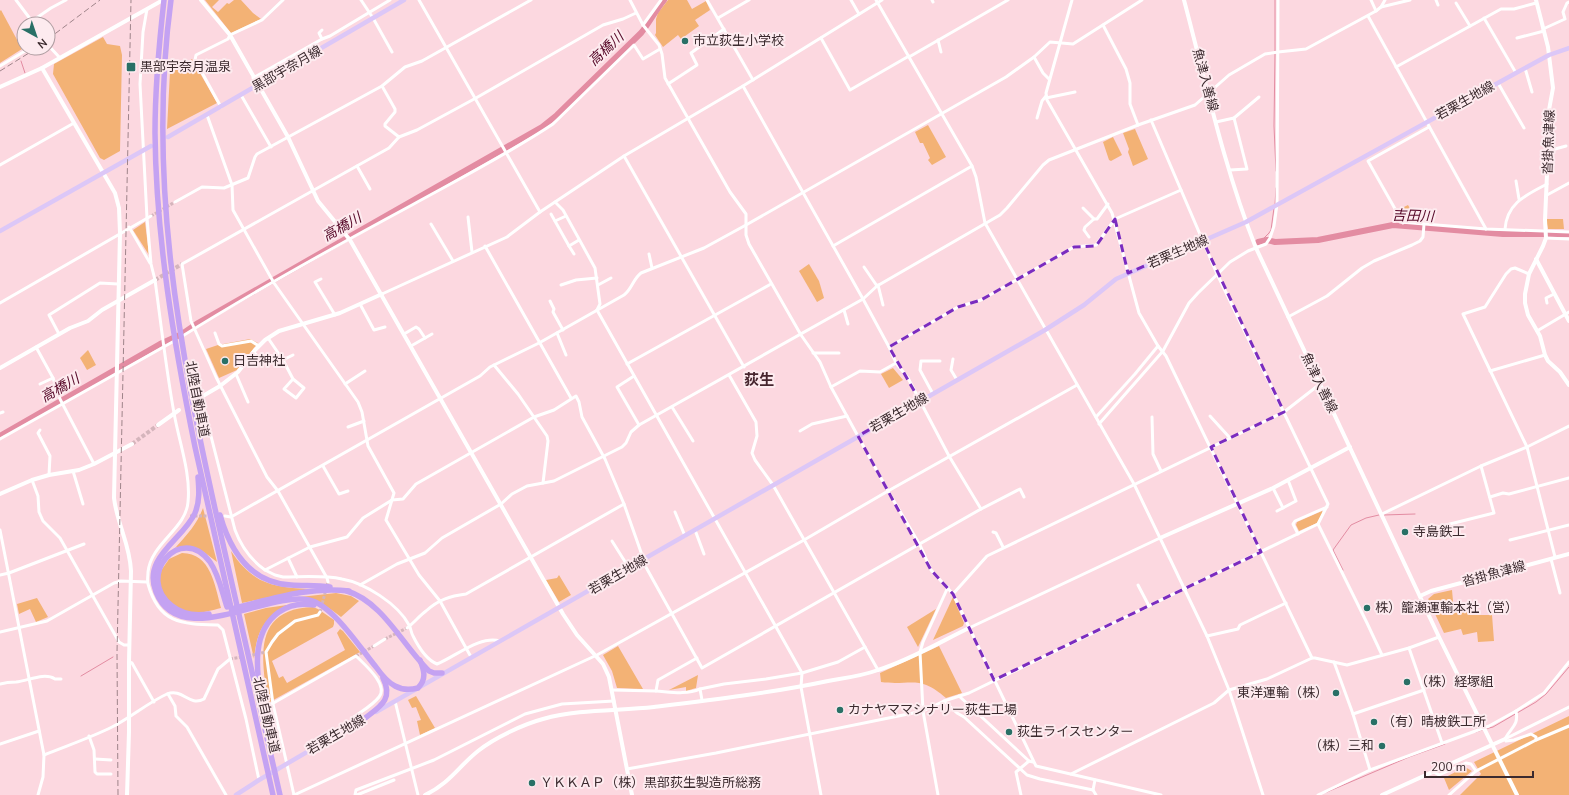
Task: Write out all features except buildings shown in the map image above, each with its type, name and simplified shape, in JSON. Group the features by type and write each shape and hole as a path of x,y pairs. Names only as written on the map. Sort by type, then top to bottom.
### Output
{"highway":[{"name":"北陸自動車道","path":"163,2 156,102 156,160 162,244 173,328 178,343 271,762"},
{"name":"北陸自動車道","path":"170,2 163,93 162,158 168,245 179,326 178,343 184,392 232,624 271,762"},
{"path":"184,392 198,476 198,501 195,513 188,524 160,556 155,566 154,587 161,602 172,612 181,617 199,619 284,601 302,599 313,601 322,606 335,617 380,672 391,684 398,688 406,690 418,688 423,682 424,676 420,660"},
{"path":"201,445 225,530 233,548 245,565 260,577 279,584 292,586 321,586 360,596 373,606 429,671 434,673 442,673"},
{"path":"227,600 211,563 195,550 182,549 172,551 161,564 158,575 161,593 172,607 187,614 206,614 309,591 331,590 349,592"},
{"path":"279,792 271,762 261,696 257,668 258,646 264,629 277,613 287,608 298,605 314,605 326,610 335,617"},
{"path":"364,719 382,703 386,697 388,690 380,672"},
{"path":"273,795 275,780"}],"main road":[{"name":"黒部宇奈月線","path":"168,137 404,0"},
{"name":"若栗生地線","path":"236,795 442,673 1045,330 1076,311 1107,286 1128,273 1246,222 1428,124 1549,55 1569,48"},
{"path":"0,231 151,146"}],"street":[{"path":"16,0 28,16"},
{"path":"41,16 51,8 65,0"},
{"path":"202,0 230,35 253,78 288,137 318,201 350,240 382,294 471,454 560,607 577,635 603,664 609,677 612,690 632,795"},
{"path":"221,107 195,60 196,55 228,39 230,35 262,20 283,0"},
{"path":"368,0 362,2 373,18 392,52"},
{"path":"253,78 330,36 390,0"},
{"path":"419,0 540,212"},
{"path":"175,202 202,187 224,188 232,186 248,178 257,154 382,86 405,67 422,61 531,0"},
{"path":"630,0 643,25 660,49 663,71 668,84 730,192 746,214 746,235 749,244 801,335 820,362 831,387 888,491 920,545 931,570 953,594 1033,762 1036,766 1161,795"},
{"path":"655,0 658,3"},
{"path":"643,25 661,0"},
{"path":"707,0 753,80"},
{"path":"718,18 749,0"},
{"path":"851,0 859,14"},
{"path":"196,400 220,386 236,374 259,346 279,331 335,315 507,237 540,212 624,156 753,80 859,14 877,1 882,0"},
{"path":"821,38 850,90 1008,0"},
{"path":"1037,118 1042,101 1046,97 1049,79 1072,0"},
{"path":"225,516 231,517 278,491 480,376 494,365 540,343 624,295 629,291 636,277 652,268 704,248 1006,78 1034,57 1050,42 1059,44 1073,44 1142,0"},
{"name":"魚津入善線","path":"1184,0 1216,122 1246,222 1256,248 1439,637 1517,795"},
{"path":"1099,424 1163,351 1189,303 1217,274 1238,256 1266,244 1270,238 1274,226 1277,204 1278,0"},
{"path":"1371,0 1376,11"},
{"path":"360,585 397,564 425,553 442,538 501,504 512,494 527,486 554,481 626,443 631,432 639,425 863,299 878,285 985,224 1007,208 1043,165 1049,160 1151,120 1195,105 1229,75 1264,54 1306,49 1368,16 1381,7 1385,0"},
{"path":"1381,7 1410,0"},
{"path":"1436,0 1438,5"},
{"path":"877,1 972,166 976,177 985,224 1134,484 1207,636 1229,690 1263,795"},
{"path":"0,87 42,68 147,9 163,2"},
{"path":"1396,67 1501,9 1514,9 1536,2"},
{"name":"沓掛魚津線","path":"1536,2 1549,55 1553,88 1548,117 1545,220 1546,234 1528,274 1525,303 1528,315 1540,336 1548,361 1560,372 1569,385"},
{"path":"1517,38 1543,30 1567,20 1563,12 1567,3 1569,2"},
{"path":"1456,3 1470,26"},
{"path":"147,9 143,32 140,84 142,151 147,218 151,264 155,280 174,413 189,493 188,508 184,516 152,556 148,567 147,582 154,601 160,610 175,621 218,625 223,630 246,719 259,780"},
{"path":"328,582 278,491 267,477 220,386 191,321 182,264 389,148 399,137 417,130 476,98 603,25 636,13"},
{"path":"1368,16 1486,229"},
{"path":"1484,18 1516,73"},
{"path":"1103,25 1126,69 1130,82 1130,104 1138,125"},
{"path":"668,84 697,65 691,53 724,29"},
{"path":"322,30 319,33 322,39"},
{"path":"938,40 942,52"},
{"path":"0,439 164,347 553,124 634,45 644,59 660,49"},
{"path":"56,54 60,58"},
{"path":"0,66 17,56"},
{"path":"1034,57 1049,79"},
{"path":"42,68 115,193 119,208 120,233 114,498 116,510 130,557 131,582 127,795"},
{"path":"1525,68 1532,92"},
{"path":"1498,83 1524,128"},
{"path":"382,86 395,109 395,112 385,126 399,137"},
{"path":"743,86 802,194 863,299 896,363 908,378 949,456 982,509"},
{"path":"1046,97 1075,92"},
{"path":"241,95 271,147"},
{"path":"1046,97 1108,204 1115,219 1121,251 1139,313 1158,346 1163,351 1312,658"},
{"path":"1216,122 1234,118 1260,97"},
{"path":"207,115 232,186 233,210 274,283 358,402 362,412 368,446 394,492 386,520 419,576 440,601 471,657"},
{"path":"1230,170 1247,169 1234,118"},
{"path":"627,770 924,711 994,680 1318,524 1328,504 1217,274 1151,120"},
{"path":"0,165 74,123"},
{"path":"1428,124 1368,160 1401,223 1505,229 1546,234 1569,239"},
{"path":"1548,151 1566,146"},
{"path":"624,156 744,367"},
{"path":"357,166 370,189"},
{"path":"833,246 972,166"},
{"path":"1516,181 1519,199"},
{"path":"1546,195 1569,183"},
{"path":"1505,229 1506,221 1519,199 1547,184"},
{"path":"889,347 958,307 981,300 1074,248 1096,245 1115,219 1181,190"},
{"path":"555,202 566,216 595,268 600,304 597,310"},
{"path":"1088,237 1084,230 1085,227 1094,219 1097,219 1108,204"},
{"path":"1083,208 1094,219"},
{"path":"551,214 574,254"},
{"path":"0,303 150,216"},
{"path":"555,221 566,216"},
{"path":"468,217 472,252"},
{"path":"431,224 453,261"},
{"path":"1288,317 1327,296 1374,260 1412,246 1420,241 1423,237 1424,224"},
{"path":"130,228 151,264"},
{"path":"1546,234 1569,232"},
{"path":"569,246 579,240"},
{"path":"485,246 571,398"},
{"path":"649,254 652,268"},
{"path":"1536,259 1554,294 1567,313 1569,322"},
{"path":"864,267 878,285 883,305"},
{"path":"1528,274 1515,268 1511,269 1506,274 1485,307 1463,314 1527,447 1549,531 1560,592"},
{"path":"561,285 576,280 597,278"},
{"path":"598,285 611,278"},
{"path":"321,279 315,282 335,315"},
{"path":"0,368 70,328 88,321 102,310 155,280"},
{"path":"59,334 49,315 100,284 118,284"},
{"path":"627,364 771,284"},
{"path":"1547,302 1546,298 1554,294"},
{"path":"550,300 554,309 553,312 563,330"},
{"path":"360,304 374,330 385,327"},
{"path":"597,310 802,673 801,687 821,795"},
{"path":"844,310 848,324"},
{"path":"1537,331 1567,313"},
{"path":"404,334 416,327 425,338"},
{"path":"215,333 219,344 222,346 251,341 259,346"},
{"path":"557,333 566,355"},
{"path":"411,346 432,334"},
{"path":"268,338 283,360 293,379 304,388 296,398 284,389 293,379"},
{"path":"1096,417 1158,346"},
{"path":"36,347 53,378 62,404 94,464"},
{"path":"253,352 264,362 268,357"},
{"path":"814,353 839,353"},
{"path":"283,360 293,355"},
{"path":"1490,371 1545,355"},
{"path":"953,359 951,370 957,380"},
{"path":"933,394 920,370 921,361 940,361"},
{"path":"831,387 860,371 880,372 896,363"},
{"path":"494,365 518,394 547,436 548,442 543,484"},
{"path":"345,384 365,372"},
{"path":"236,374 248,402"},
{"path":"729,375 756,422 757,436 752,453 755,460 773,485 878,670"},
{"path":"634,376 617,387 639,425"},
{"path":"40,384 53,378"},
{"path":"953,594 987,556 1284,412 1320,384"},
{"path":"320,612 318,615 295,621 278,634 266,652 271,705 294,795 597,656 1077,385"},
{"path":"265,570 310,547 347,537 363,518 392,500 403,499 416,484 534,417 554,410 576,396 579,402 582,417 603,456 624,504 642,560 702,668 982,509 1020,489 1024,497"},
{"path":"201,397 235,530 242,546 249,556 265,570 274,575 343,579 360,585 386,599 401,613 412,636 431,661 437,664 479,643 495,639 500,640"},
{"path":"672,407 693,441"},
{"path":"158,425 179,410"},
{"path":"800,431 812,424 847,416"},
{"path":"1210,416 1230,438"},
{"path":"1152,417 1153,454 1161,471"},
{"path":"348,427 364,422"},
{"path":"1382,514 1481,466 1527,447 1569,426"},
{"path":"40,430 38,434 50,456 49,476"},
{"path":"0,494 32,480 73,472 94,464 132,444"},
{"path":"425,795 440,788 452,778 478,751 528,724 573,712 616,710 801,687 878,670 920,652 1160,538 1273,488 1350,447"},
{"path":"323,466 339,494 348,491"},
{"path":"1418,532 1494,513 1481,466"},
{"path":"73,472 83,504"},
{"path":"1490,497 1503,493 1509,494 1569,478"},
{"path":"32,480 38,496 39,512 41,517 48,527 60,538 120,642 124,645 129,645"},
{"path":"1277,511 1297,500 1288,480"},
{"path":"1273,488 1283,508"},
{"path":"408,627 427,610 440,601 450,596 466,594 624,504"},
{"path":"1298,534 1293,524 1295,521 1327,507"},
{"path":"675,512 685,536"},
{"path":"184,516 190,516"},
{"path":"1318,524 1382,655"},
{"path":"1510,540 1569,525"},
{"path":"0,530 44,755 43,777 38,795"},
{"path":"695,530 704,554"},
{"path":"993,532 996,533 1003,547"},
{"path":"612,541 629,568"},
{"path":"0,575 9,573 84,544"},
{"name":"沓掛魚津線","path":"1420,596 1431,591 1569,554"},
{"path":"288,558 297,577"},
{"path":"0,632 47,621 114,583 121,581 147,582"},
{"path":"1138,584 1149,606"},
{"path":"938,795 924,711 920,652 923,642 948,587"},
{"path":"1207,636 1238,629 1240,625 1286,603"},
{"path":"1071,774 1214,704 1229,690 1267,679 1312,658 1347,665 1409,648 1439,637"},
{"path":"374,646 386,639"},
{"path":"612,690 682,693 692,692 724,684 802,673 838,662 865,647"},
{"path":"1409,648 1442,743"},
{"path":"271,705 356,656 376,678 382,692 379,698 354,717 353,725"},
{"path":"656,691 658,680 697,658"},
{"path":"44,755 112,727 168,694 180,694 195,702 204,699 218,669 230,659"},
{"path":"129,662 132,663 154,702"},
{"path":"1334,662 1353,714 1370,770"},
{"path":"1318,795 1370,770 1489,726 1544,693 1569,662"},
{"path":"0,684 10,681 15,682 51,677 61,679"},
{"path":"700,689 702,700"},
{"path":"1353,714 1424,690"},
{"path":"168,694 175,706 176,716 187,727 226,795"},
{"path":"959,696 1029,762"},
{"path":"395,701 418,795"},
{"path":"356,795 356,790 456,750 525,714 562,704 614,701"},
{"path":"944,701 957,713 964,717 1019,768 1032,777 1093,790"},
{"path":"1382,795 1505,739 1569,707"},
{"path":"1505,739 1516,725 1516,711"},
{"path":"246,719 250,717"},
{"path":"1449,795 1476,771 1536,740 1569,726"},
{"path":"0,744 39,731"},
{"path":"1505,739 1506,741 1514,740 1531,734 1536,737 1536,740"},
{"path":"89,736 95,759 95,772 97,774 111,774"},
{"path":"95,759 111,760"},
{"path":"1021,795 1016,772 1019,768 1029,762 1033,762"},
{"path":"1434,772 1438,775 1466,764 1471,764 1476,771"},
{"path":"356,795 394,780"},
{"path":"1095,780 1093,790 1096,795"}],"highlighted area":[{"path":"1115,219 1128,273 1203,241 1284,412 1211,447 1261,552 994,680 953,594 931,570 858,436 920,401 889,347 958,307 981,300 1074,247 1096,246"}],"shaded area":[{"path":"205,0 219,0 212,7 218,12 227,3 229,4 234,0 241,0 261,19 231,33"},
{"path":"668,0 687,0 692,9 706,1 710,10 695,20 699,26 681,39 678,35 663,47 655,35 656,19 658,13"},
{"path":"1,10 16,38 16,53 0,63"},
{"path":"103,37 107,44 120,46 122,55 120,151 104,160 100,158 53,74 54,64"},
{"path":"192,59 217,103 167,129 170,72 182,68"},
{"path":"928,125 946,157 932,165 928,160 930,158 923,143 920,143 915,132"},
{"path":"1135,129 1148,159 1133,166 1123,133"},
{"path":"1113,137 1122,155 1111,161 1109,160 1103,142"},
{"path":"1408,205 1417,221 1403,220 1398,210"},
{"path":"1546,219 1563,219 1564,229 1548,229"},
{"path":"145,222 149,255 133,230"},
{"path":"809,264 819,281 824,298 817,302 799,271"},
{"path":"250,339 258,343 237,370 219,378 206,349 218,345"},
{"path":"88,350 96,365 87,370 80,358"},
{"path":"893,368 903,380 889,388 881,374"},
{"path":"203,508 217,562 202,551 193,547 182,546 175,548 195,524"},
{"path":"1322,511 1323,512 1317,523 1299,531 1296,525 1297,522"},
{"path":"231,551 247,571 264,582 284,587 309,589 242,603"},
{"path":"182,553 192,554 206,565 214,581 221,608 191,613 176,609 168,601 162,591 160,575 169,559"},
{"path":"559,575 571,595 559,602 546,580 557,578"},
{"path":"1452,590 1454,612 1468,610 1474,615 1492,615 1494,641 1478,642 1477,632 1463,635 1461,629 1444,633 1428,599 1434,594"},
{"path":"336,593 351,596 359,601 341,617 317,601 300,597"},
{"path":"953,597 964,623 963,626 933,640"},
{"path":"37,598 48,617 36,622 30,609 19,614 17,604"},
{"path":"294,604 276,613 264,624 257,639 254,659 244,614 266,608"},
{"path":"313,607 334,620 333,627 272,661 279,678 283,676 287,683 345,650 337,633 340,629 360,652 268,703 263,655 265,640 270,627 279,617 293,610"},
{"path":"936,609 918,647 907,627"},
{"path":"618,646 643,689 617,688 612,671 603,655"},
{"path":"939,646 962,693 946,698 929,686 921,683 881,682 880,673"},
{"path":"698,675 696,688 686,691 686,687 669,690"},
{"path":"416,696 435,728 420,735 417,721 421,720 416,707 412,708 408,700"},
{"path":"1569,716 1569,795 1460,795 1481,774 1474,762"},
{"path":"1465,767 1472,771 1449,790 1444,778"}],"waterway":[{"name":"高橋川","path":"0,436 160,344 182,334 198,323 542,127 557,115 641,33 664,0"},
{"path":"1275,0 1275,51"},
{"path":"1275,54 1274,126 1276,171"},
{"path":"21,61 25,73"},
{"path":"1275,205 1276,188"},
{"path":"1261,241 1271,230 1274,208"},
{"name":"吉田川","path":"1258,242 1267,240 1275,242 1318,240 1393,225 1503,234 1569,234"},
{"path":"1384,515 1415,514"},
{"path":"1343,570 1333,550 1351,525 1366,518 1379,515"},
{"path":"81,676 113,657"},
{"path":"1485,729 1493,727 1536,702 1546,694 1569,667"},
{"path":"1476,732 1482,730"},
{"path":"1327,792 1409,757 1445,744"}],"tunnel":[{"path":"151,216 175,202"},
{"path":"155,280 182,264"},
{"path":"132,444 158,425"},
{"path":"190,516 211,516"},
{"path":"320,612 328,582"},
{"path":"385,639 407,628"},
{"path":"356,656 374,646"},
{"path":"248,656 266,652"},
{"path":"230,659 242,657"},
{"path":"260,711 270,705"}],"railway":[{"path":"56,33 100,0"},
{"path":"118,795 117,653 131,0"},
{"path":"0,71 24,56"}],"place":[{"name":"市立荻生小学校","path":"685,41"},
{"name":"黒部宇奈月温泉","path":"131,67"},
{"name":"日吉神社","path":"225,361"},
{"name":"寺島鉄工","path":"1405,532"},
{"name":"株）籠瀬運輸本社（営）","path":"1367,608"},
{"name":"（株）経塚組","path":"1407,682"},
{"name":"東洋運輸（株）","path":"1336,693"},
{"name":"カナヤママシナリー荻生工場","path":"840,710"},
{"name":"（有）晴柀鉄工所","path":"1374,722"},
{"name":"荻生ライスセンター","path":"1009,732"},
{"name":"（株）三和","path":"1382,746"},
{"name":"ＹＫＫＡＰ（株）黒部荻生製造所総務","path":"532,783"}],"district":[{"name":"荻生","path":"759,380"}]}
